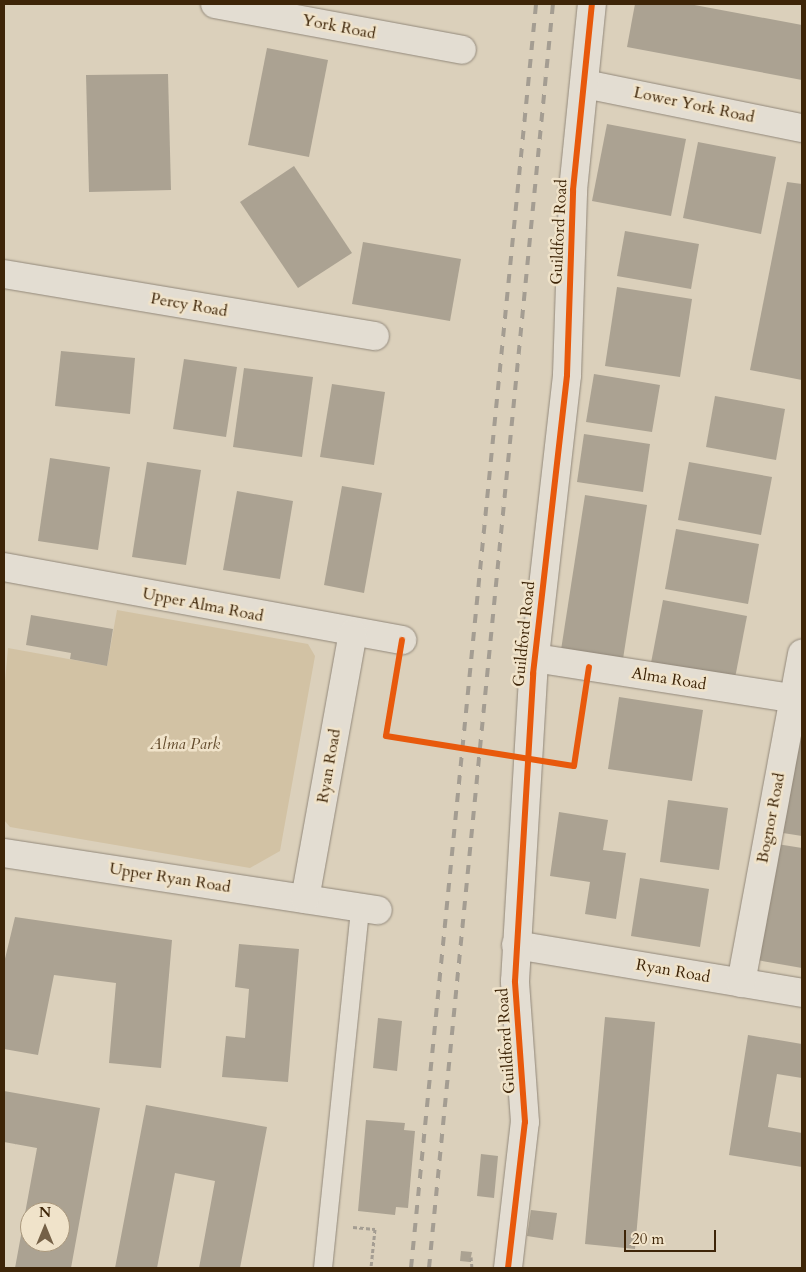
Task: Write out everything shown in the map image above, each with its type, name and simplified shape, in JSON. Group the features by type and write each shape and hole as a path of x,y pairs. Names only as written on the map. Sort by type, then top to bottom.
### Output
{"street":[{"name":"York Road","path":"215,4 462,50"},
{"name":"Guildford Road","path":"508,1268 525,1122 515,981 535,658 567,375 573,190 592,4"},
{"name":"Lower York Road","path":"585,84 802,128"},
{"name":"Percy Road","path":"4,274 375,336"},
{"name":"Upper Alma Road","path":"4,568 353,633 402,640"},
{"name":"Ryan Road","path":"305,899 353,633"},
{"name":"Bognor Road","path":"740,983 798,700 802,654"},
{"name":"Alma Road","path":"535,658 798,700"},
{"name":"Upper Ryan Road","path":"4,853 358,907"},
{"name":"Ryan Road","path":"516,945 802,993"}],"lane":[{"path":"323,1268 358,907"}],"path":[{"path":"328,1224 375,1229 371,1268"},
{"path":"471,1257 472,1268"}],"green space":[{"name":"Alma Park","path":"117,610 308,644 315,656 280,851 250,868 10,827 4,820 4,693 8,648 107,666"}],"building":[{"path":"635,4 689,4 802,25 802,80 627,47"},
{"path":"267,48 328,60 309,157 248,145"},
{"path":"168,74 171,190 89,192 86,75"},
{"path":"607,124 686,139 671,216 592,201"},
{"path":"698,142 776,157 761,234 683,218"},
{"path":"294,166 352,253 298,288 240,202"},
{"path":"787,182 802,184 802,380 750,370"},
{"path":"625,231 699,244 691,289 617,276"},
{"path":"363,242 461,259 450,321 352,304"},
{"path":"617,287 692,299 680,377 605,366"},
{"path":"61,351 135,358 130,414 55,406"},
{"path":"184,359 237,367 226,437 173,429"},
{"path":"244,368 313,377 302,457 233,447"},
{"path":"594,374 660,385 652,432 586,422"},
{"path":"332,384 385,392 374,465 320,457"},
{"path":"715,396 785,409 776,460 706,447"},
{"path":"584,434 650,444 643,492 577,482"},
{"path":"50,458 110,467 98,550 38,541"},
{"path":"147,462 201,470 186,565 132,557"},
{"path":"689,462 772,477 761,535 678,520"},
{"path":"342,486 382,493 364,593 324,585"},
{"path":"237,491 293,501 280,579 223,570"},
{"path":"585,495 647,505 623,659 561,650"},
{"path":"676,529 759,544 748,604 665,589"},
{"path":"663,600 747,616 735,678 651,663"},
{"path":"31,615 113,629 107,666 70,659 71,653 26,645"},
{"path":"619,697 703,710 692,781 608,769"},
{"path":"802,724 802,836 783,833"},
{"path":"668,800 728,808 719,870 660,862"},
{"path":"559,812 608,820 603,850 626,853 616,919 585,914 590,882 550,876"},
{"path":"777,844 802,848 802,968 757,960"},
{"path":"640,878 709,889 700,947 631,936"},
{"path":"15,917 172,940 161,1068 109,1063 116,983 54,975 38,1055 4,1049 4,963"},
{"path":"239,944 299,949 288,1082 222,1077 226,1036 245,1038 249,989 235,987"},
{"path":"605,1017 655,1022 635,1249 585,1244"},
{"path":"378,1018 402,1021 397,1071 373,1068"},
{"path":"748,1035 802,1044 802,1078 777,1074 768,1127 802,1133 802,1167 729,1155"},
{"path":"4,1091 100,1108 71,1268 15,1268 20,1241 20,1252 70,1252 70,1202 27,1202 37,1148 4,1142"},
{"path":"146,1105 267,1127 240,1268 199,1268 215,1181 175,1173 157,1268 115,1268"},
{"path":"366,1120 405,1123 404,1130 415,1131 408,1208 396,1207 395,1215 358,1211"},
{"path":"481,1154 498,1156 494,1198 477,1196"},
{"path":"531,1210 557,1213 553,1240 527,1236"},
{"path":"461,1251 472,1252 470,1262 460,1261"}],"railway":[{"path":"411,1268 536,4"},
{"path":"429,1268 553,4"}],"cycle path":[{"path":"508,1268 525,1122 515,981 533,674 567,375 573,190 592,4"},
{"path":"402,640 386,736 574,766 589,667"}]}
